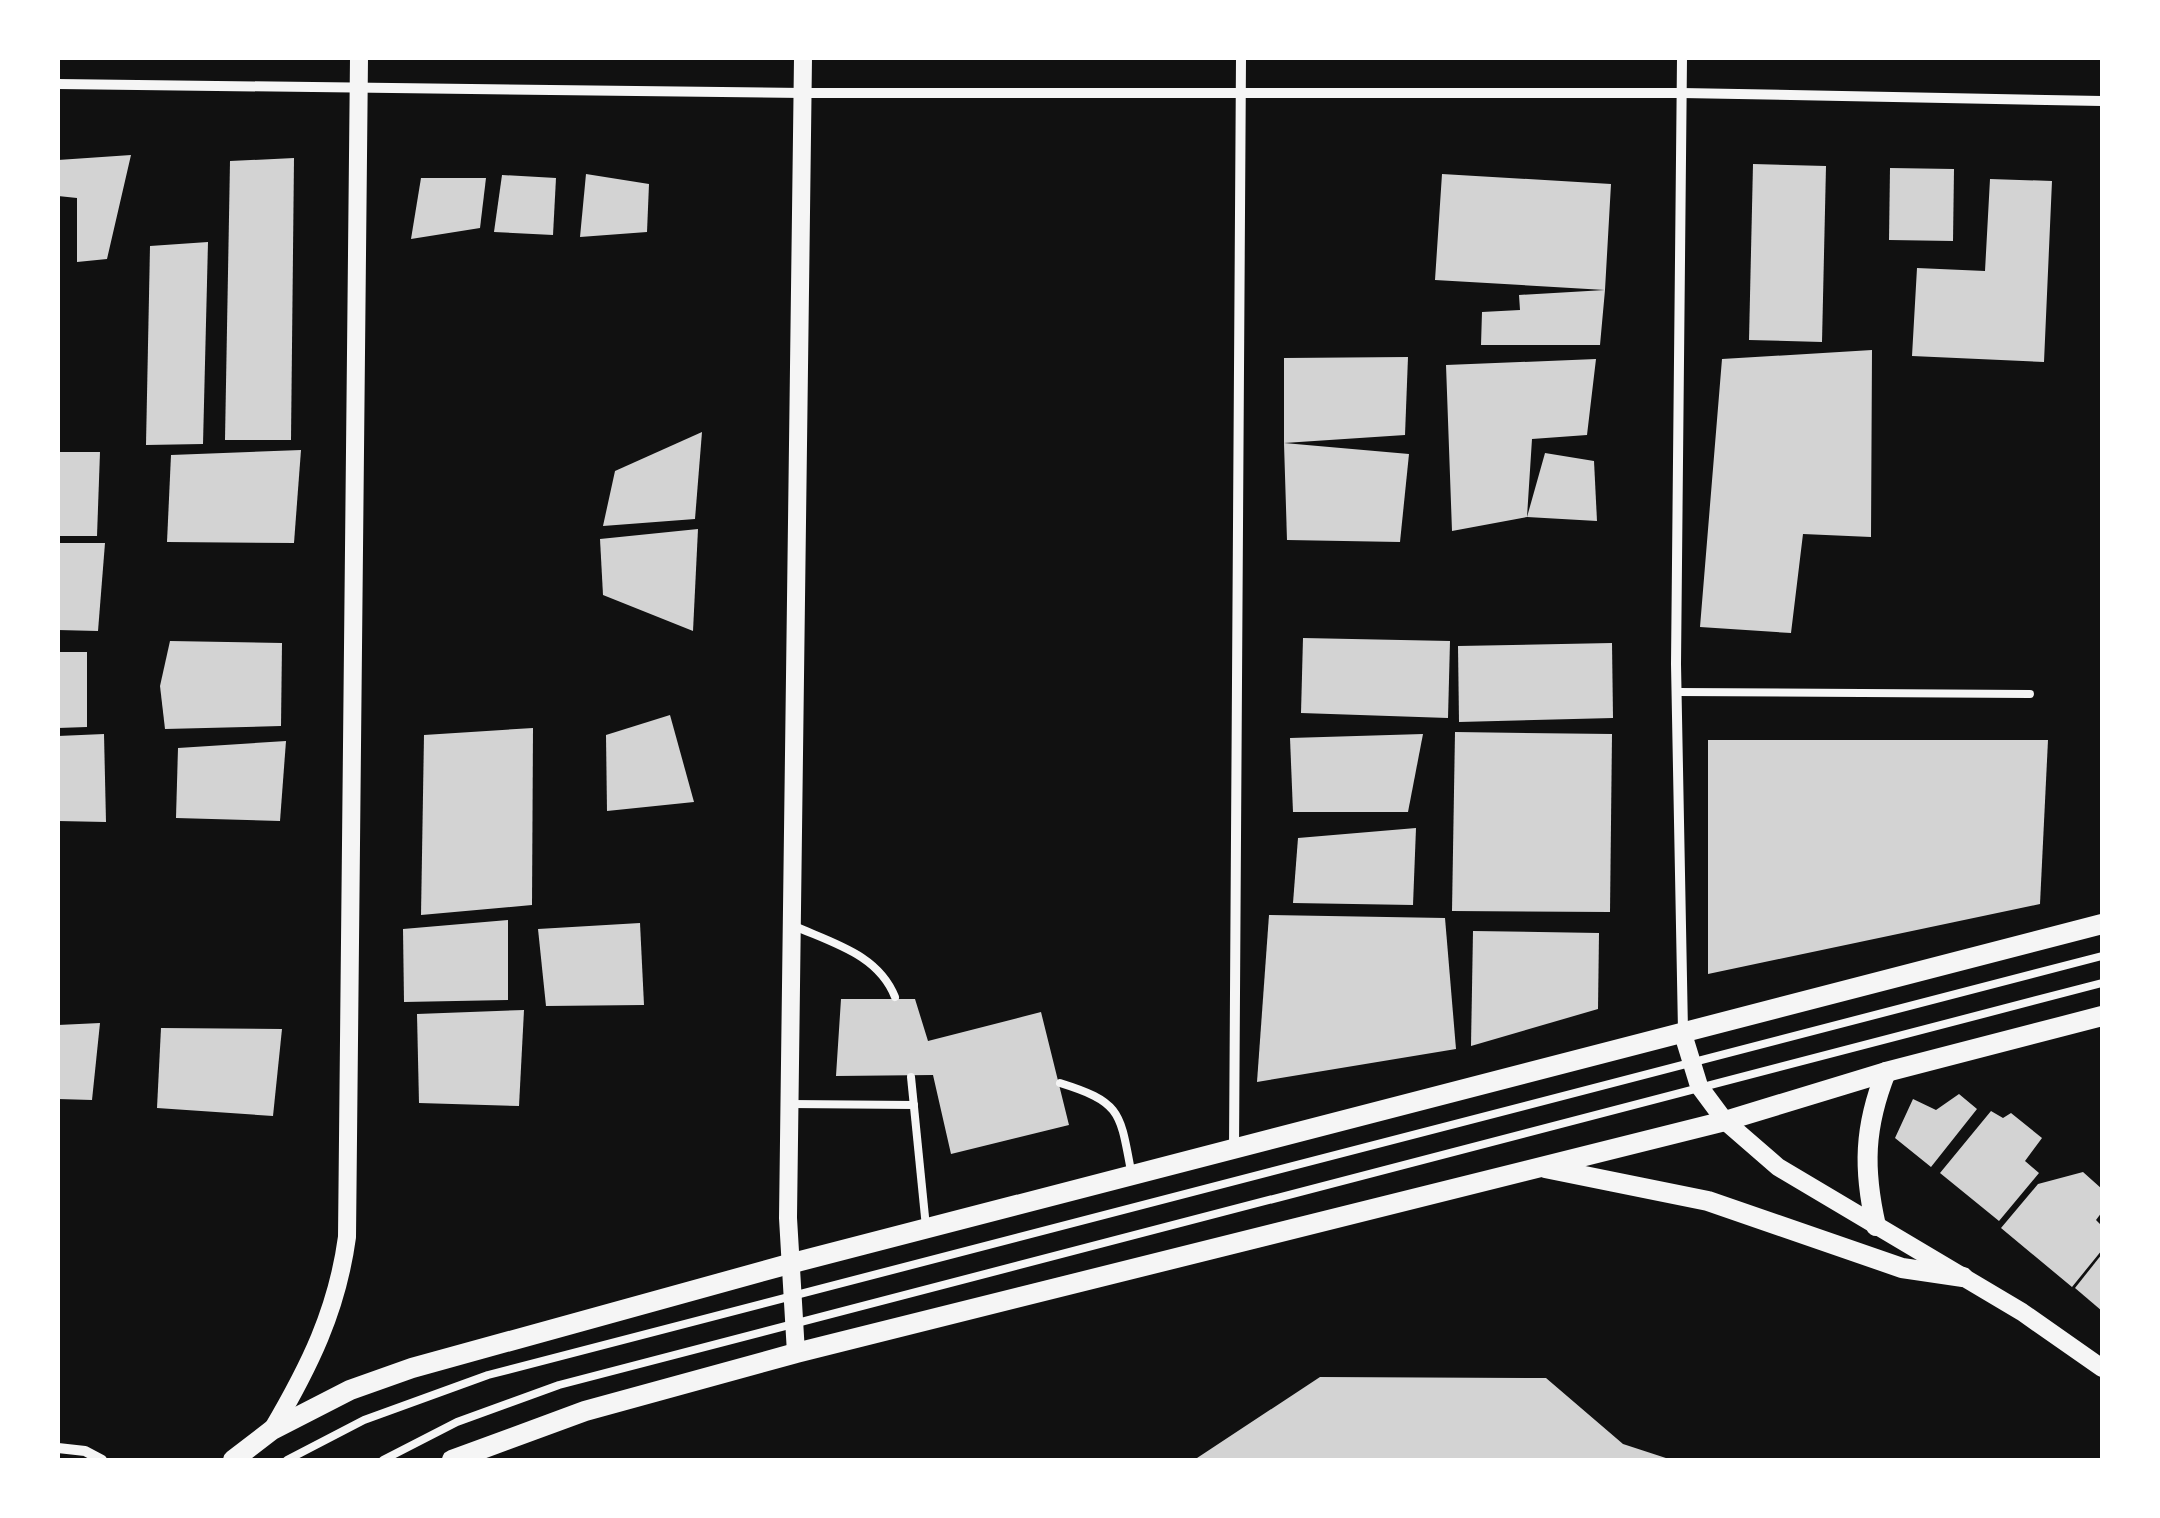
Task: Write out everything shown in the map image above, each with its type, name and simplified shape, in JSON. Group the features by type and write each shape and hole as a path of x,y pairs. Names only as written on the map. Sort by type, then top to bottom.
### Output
{"main road":[{"path":"233,1460 272,1430 350,1390 412,1368 789,1264 2102,924"},
{"path":"452,1460 586,1411 796,1353 1531,1166 1725,1121 1886,1072 2102,1016"},
{"path":"1876,1226 1864,1165 1866,1137 1886,1072"},
{"path":"1531,1166 1662,1189 1760,1218 1902,1268 1963,1276"}],"street":[{"path":"272,1430 313,1360 330,1320 348,1237 359,58"},
{"path":"796,1353 789,1264 803,58"},
{"path":"1234,1150 1241,58"},
{"path":"1682,58 1677,692 1684,1034 1699,1086 1725,1121 1778,1166 1963,1276 2102,1368"},
{"path":"58,84 803,93 1682,94 2102,101"},
{"path":"58,1448 85,1451 102,1460"}],"lane":[{"path":"1677,692 2030,694"},
{"path":"792,926 870,960 888,978 895,997"},
{"path":"287,1460 364,1420 488,1374 2102,956"},
{"path":"382,1460 457,1422 514,1400 2102,983"},
{"path":"911,1077 926,1229"},
{"path":"1060,1082 1106,1100 1120,1114 1132,1176"},
{"path":"790,1104 914,1105"}],"building":[{"path":"131,155 107,259 77,262 77,198 58,196 58,160"},
{"path":"294,158 291,440 225,440 230,161"},
{"path":"1753,164 1826,166 1822,342 1749,340"},
{"path":"1890,168 1954,169 1953,241 1889,240"},
{"path":"586,174 649,184 647,232 580,237"},
{"path":"1442,174 1611,184 1605,290 1435,280"},
{"path":"502,175 556,178 553,235 494,232"},
{"path":"421,178 486,178 480,228 411,239"},
{"path":"1990,179 2052,181 2044,362 1912,356 1917,268 1985,271"},
{"path":"208,242 203,444 146,445 150,246"},
{"path":"1605,290 1600,345 1481,345 1482,312 1520,310 1519,295"},
{"path":"1872,350 1871,537 1803,534 1791,633 1700,627 1722,359"},
{"path":"1408,357 1405,435 1284,443 1284,358"},
{"path":"1596,359 1587,435 1532,439 1527,517 1452,531 1446,365"},
{"path":"702,432 695,519 603,526 615,471"},
{"path":"1284,443 1409,454 1400,542 1287,540"},
{"path":"301,450 294,543 167,542 171,455"},
{"path":"58,452 100,452 97,536 58,536"},
{"path":"1545,453 1594,461 1597,521 1527,517"},
{"path":"698,529 693,631 603,595 600,539"},
{"path":"58,543 105,543 98,631 58,630"},
{"path":"1303,638 1450,641 1448,718 1301,713"},
{"path":"170,641 282,643 281,726 165,729 160,686"},
{"path":"1612,643 1613,718 1459,722 1458,646"},
{"path":"58,652 87,652 87,727 58,728"},
{"path":"670,715 694,802 607,811 606,735"},
{"path":"533,728 532,905 421,915 424,735"},
{"path":"1455,732 1612,734 1610,912 1452,911"},
{"path":"104,734 106,822 58,821 58,736"},
{"path":"1423,734 1408,812 1293,812 1290,738"},
{"path":"1708,740 2048,740 2040,904 1708,974"},
{"path":"286,741 280,821 176,818 178,748"},
{"path":"1416,828 1413,905 1293,903 1298,838"},
{"path":"1269,915 1445,918 1456,1049 1257,1082"},
{"path":"508,920 508,1000 404,1002 403,929"},
{"path":"640,923 644,1005 546,1006 538,929"},
{"path":"1473,931 1599,933 1598,1009 1471,1046"},
{"path":"841,999 915,999 928,1041 1041,1012 1069,1125 951,1154 933,1075 836,1076"},
{"path":"524,1010 519,1106 419,1103 417,1014"},
{"path":"100,1023 92,1100 58,1099 58,1025"},
{"path":"161,1028 282,1029 273,1116 157,1108"},
{"path":"1959,1094 1977,1109 1931,1167 1895,1138 1913,1099 1936,1110"},
{"path":"1991,1111 2003,1118 2011,1113 2042,1138 2025,1161 2039,1173 1999,1221 1940,1173"},
{"path":"2083,1172 2102,1189 2102,1212 2096,1220 2102,1226 2102,1250 2072,1287 2001,1228 2038,1184"},
{"path":"2102,1254 2102,1311 2075,1288"},
{"path":"1320,1377 1546,1378 1623,1444 1672,1460 1194,1460"}]}
